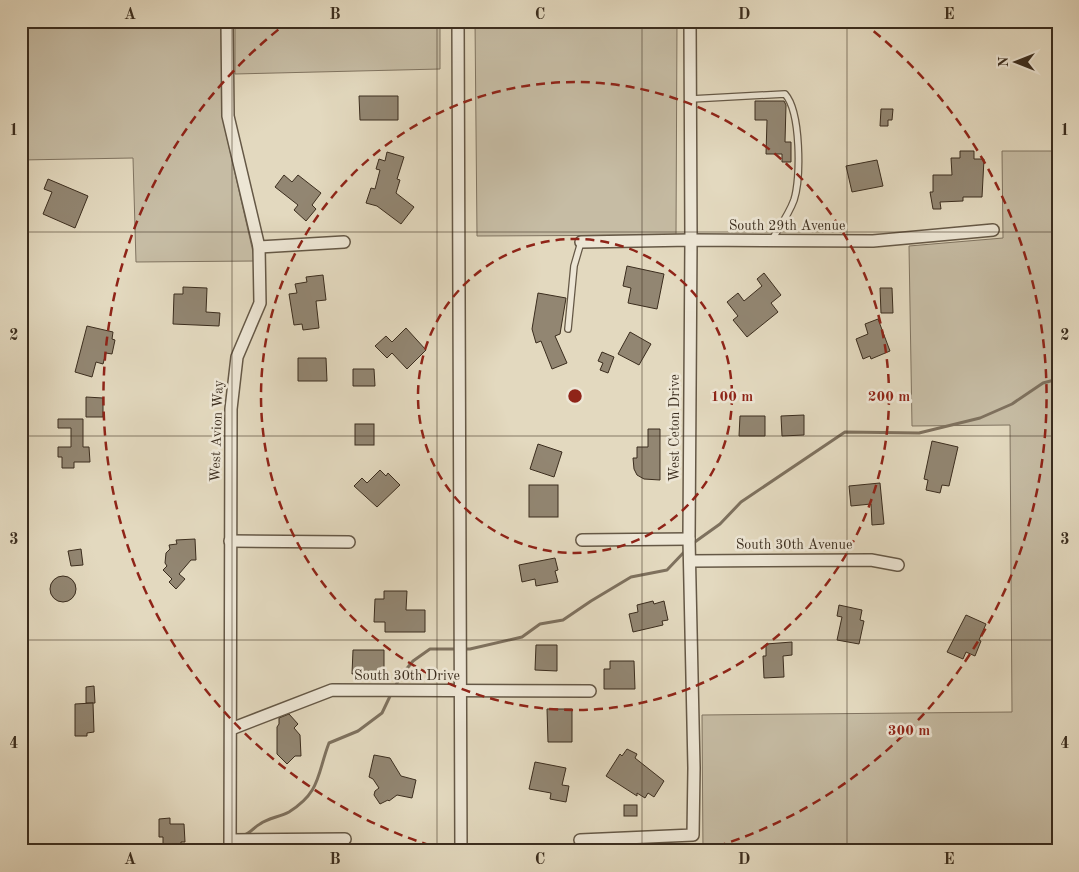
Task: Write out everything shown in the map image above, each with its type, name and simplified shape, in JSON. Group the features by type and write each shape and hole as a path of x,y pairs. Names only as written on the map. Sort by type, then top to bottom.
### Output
{"street":[{"name":"West Avion Way","path":"227,21 228,116 259,247 260,303 237,358 231,410 230,846"},
{"path":"458,21 461,851"},
{"name":"West Ceton Drive","path":"580,840 693,835 694,768 689,539 690,21"},
{"name":"South 29th Avenue","path":"581,242 691,240 873,241 993,230"},
{"path":"259,247 344,242"},
{"path":"582,540 689,539"},
{"path":"230,541 349,542"},
{"name":"South 30th Avenue","path":"690,561 871,560 898,566"},
{"name":"South 30th Drive","path":"231,729 332,690 590,691"},
{"path":"230,846 346,839"}],"lane":[{"path":"691,99 785,94 789,98 795,113 798,134 798,168 794,199 772,241"},
{"path":"568,329 574,266 581,242"}],"shaded area":[{"path":"21,21 221,21 222,116 255,261 136,262 133,158 21,160"},
{"path":"235,21 440,21 440,69 235,74"},
{"path":"475,21 677,21 676,235 477,236"},
{"path":"1002,151 1058,151 1058,851 703,851 702,715 1012,712 1010,425 912,426 909,246 1003,238"}],"building":[{"path":"359,96 398,96 398,120 360,120"},
{"path":"755,101 784,101 786,105 785,142 791,142 791,162 782,162 782,154 766,154 767,120 755,120"},
{"path":"881,109 893,109 892,120 888,120 888,126 880,126"},
{"path":"960,151 974,151 974,159 984,159 982,197 963,197 963,201 940,202 941,209 933,209 930,192 933,192 933,175 952,175 951,158 960,158"},
{"path":"387,152 404,157 397,179 400,180 396,193 414,207 401,224 377,206 366,203 371,188 375,189 380,170 376,169 379,159 385,161"},
{"path":"877,160 883,186 852,192 846,166"},
{"path":"284,175 292,182 298,175 321,193 312,205 316,209 306,221 294,210 298,205 275,187"},
{"path":"48,179 88,196 75,228 43,214 52,192 44,189"},
{"path":"627,266 664,274 657,309 628,303 631,288 623,286"},
{"path":"764,273 781,295 771,303 778,312 747,337 733,320 738,316 727,302 738,293 744,301 762,286 757,279"},
{"path":"323,275 326,300 316,301 319,328 303,330 302,324 294,325 289,294 297,293 295,284 307,282 306,277"},
{"path":"183,287 207,288 206,312 220,313 219,326 173,324 174,294 183,294"},
{"path":"880,288 892,288 893,313 881,313"},
{"path":"538,293 566,298 560,334 555,336 567,363 552,369 541,341 536,343 532,329"},
{"path":"878,319 890,351 871,359 870,356 863,359 856,339 868,334 865,324"},
{"path":"87,326 113,332 112,339 115,340 112,354 106,353 103,364 96,362 92,377 75,372"},
{"path":"406,328 426,350 407,369 392,353 387,358 375,346 386,336 392,342"},
{"path":"630,332 651,344 639,365 618,354"},
{"path":"602,352 614,357 608,373 600,370 603,363 598,361"},
{"path":"298,358 326,358 327,381 298,381"},
{"path":"353,369 374,369 375,386 353,386"},
{"path":"86,397 103,398 103,417 86,417"},
{"path":"804,415 804,435 782,436 781,416"},
{"path":"740,416 765,416 765,436 739,436"},
{"path":"58,419 83,419 83,447 89,447 90,462 74,462 74,468 62,468 62,457 58,457 58,447 71,447 71,428 58,428"},
{"path":"355,424 374,424 374,445 355,445"},
{"path":"648,429 660,429 660,480 644,479 637,475 634,469 633,458 637,458 637,447 648,447"},
{"path":"932,441 958,447 949,486 942,485 940,493 926,490 928,480 924,479"},
{"path":"538,444 562,452 554,477 530,469"},
{"path":"380,470 386,476 388,473 400,485 377,507 354,486 362,478 367,483"},
{"path":"880,483 884,524 872,525 871,504 851,506 849,486"},
{"path":"529,485 558,485 558,517 529,517"},
{"path":"195,539 196,560 191,560 179,574 185,579 176,589 169,582 172,579 163,570 167,566 165,563 166,553 170,549 169,545 177,544 176,540"},
{"path":"81,549 83,565 71,566 68,551"},
{"path":"555,558 558,570 555,571 558,582 536,586 535,579 522,582 519,565"},
{"path":"63,576 72,580 76,589 72,598 63,602 54,598 50,589 54,580"},
{"path":"384,591 407,591 406,610 425,610 425,632 385,632 385,622 374,622 375,599 384,599"},
{"path":"653,601 654,604 664,601 668,620 662,621 663,625 633,632 629,614 638,612 637,605"},
{"path":"839,605 862,610 860,620 864,621 859,644 837,640 842,617 837,616"},
{"path":"966,615 986,624 975,656 966,652 963,659 947,652"},
{"path":"792,642 792,655 783,656 784,677 764,678 763,656 766,656 766,644"},
{"path":"536,645 557,645 557,671 535,670"},
{"path":"353,650 384,650 384,674 352,674"},
{"path":"610,661 634,661 635,689 604,689 604,669 610,669"},
{"path":"94,686 95,703 86,703 86,687"},
{"path":"93,703 94,732 87,733 87,736 75,736 75,704"},
{"path":"547,709 572,709 572,742 548,742"},
{"path":"289,714 298,724 294,728 300,735 301,756 295,756 287,764 277,754 277,727 279,718"},
{"path":"627,749 637,754 635,758 664,781 654,797 648,793 645,798 637,793 637,796 606,776 620,754 622,756"},
{"path":"374,755 390,758 401,776 416,780 412,798 397,795 389,801 380,804 374,795 375,791 379,788 373,779 369,777"},
{"path":"535,762 566,768 562,785 569,786 566,802 550,799 551,793 529,789"},
{"path":"624,805 637,805 637,816 624,816"},
{"path":"170,818 170,824 184,824 185,842 181,842 181,851 163,851 163,837 159,837 159,819"}],"waterway":[{"path":"692,544 720,524 741,502 845,432 919,433 980,418 1012,404 1043,383 1058,379"},
{"path":"395,687 400,677 413,661 430,649 470,649 522,637 540,624 563,620 631,577 667,570 686,550"},
{"path":"244,835 263,822 285,814 299,805 313,790 329,743 358,731 382,713 392,692"}]}
